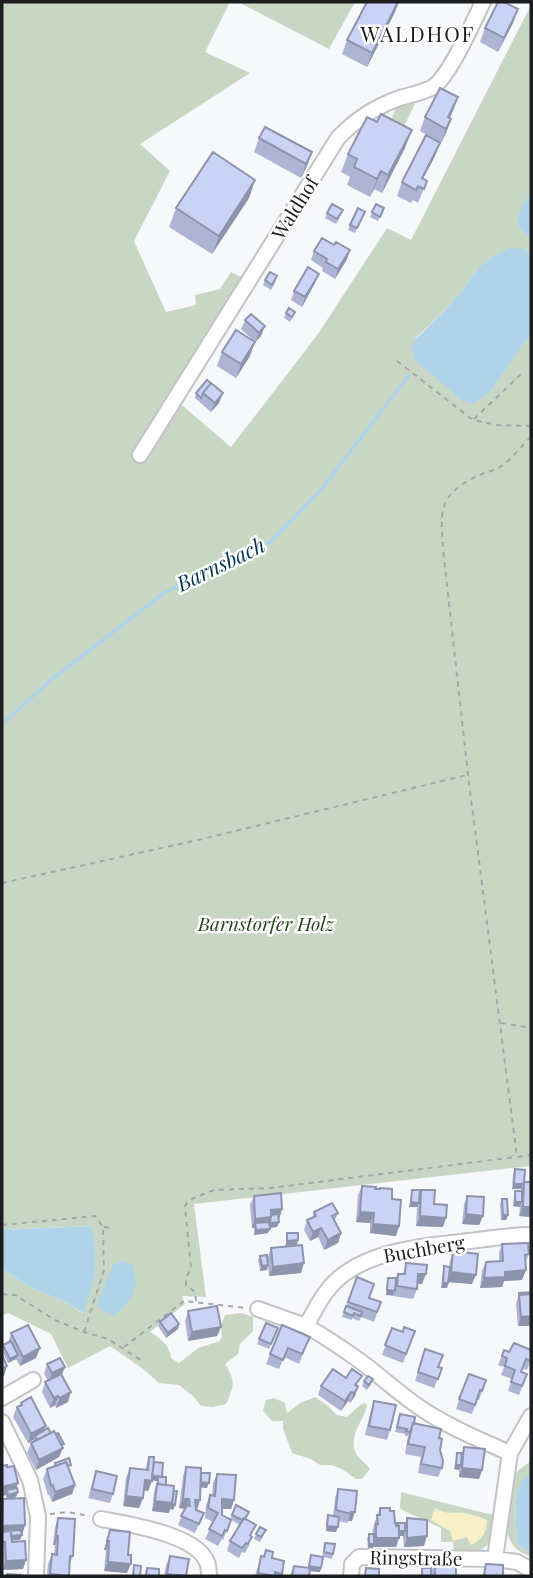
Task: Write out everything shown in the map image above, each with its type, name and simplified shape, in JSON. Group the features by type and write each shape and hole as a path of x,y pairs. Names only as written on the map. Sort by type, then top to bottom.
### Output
{"street":[{"name":"Waldhof","path":"140,455 338,138 369,110 432,88 445,77 483,2"},
{"name":"Buchberg","path":"306,1326 325,1292 342,1276 368,1261 397,1251 453,1242 531,1235"},
{"path":"258,1309 306,1326 326,1337 428,1413 468,1435 510,1453"},
{"path":"2,1398 33,1380"},
{"path":"531,1416 510,1453 495,1559 517,1562 531,1570"},
{"path":"2,1422 30,1480 38,1516 36,1576"},
{"path":"101,1518 170,1535 198,1550 207,1561 209,1576"},
{"name":"Ringstraße","path":"351,1576 352,1564 359,1557 495,1559"}],"path":[{"path":"397,360 473,420 497,425 531,426"},
{"path":"473,420 522,373"},
{"path":"517,1157 468,775 441,513 447,497 475,477 500,467 531,437"},
{"path":"2,883 198,840 468,775"},
{"path":"500,1023 531,1028"},
{"path":"196,1301 195,1292 186,1285 191,1268 185,1206 189,1200 214,1189 270,1188 531,1155"},
{"path":"2,1225 95,1216 103,1227 104,1270 83,1332"},
{"path":"103,1227 111,1228"},
{"path":"2,1294 15,1294 55,1320 108,1339 142,1361"},
{"path":"123,1348 184,1301 258,1309"},
{"path":"38,1516 67,1512 101,1518"}],"green space":[{"name":"Barnstorfer Holz","path":"2,2 230,2 205,52 250,73 140,144 170,171 134,241 166,312 196,305 195,295 220,289 231,272 241,277 277,220 283,223 176,400 231,447 318,334 387,228 411,240 531,5 531,193 527,197 520,229 531,240 531,254 525,249 478,269 451,304 415,339 515,356 531,334 531,1166 194,1204 206,1297 182,1296 185,1304 150,1332 164,1343 171,1358 179,1363 198,1348 220,1341 225,1315 242,1313 253,1317 253,1331 240,1344 238,1354 225,1364 233,1384 231,1393 226,1404 213,1407 201,1406 179,1385 159,1383 110,1346 68,1368 51,1334 8,1313 2,1315 2,1269 34,1289 66,1302 82,1313 87,1296 91,1226 2,1230"},
{"path":"238,2 355,2 329,49"},
{"path":"409,101 415,104 404,126 392,118 398,107"},
{"path":"315,1397 337,1415 347,1417 360,1405 365,1403 367,1406 354,1439 356,1453 370,1469 362,1479 356,1479 342,1469 320,1465 292,1453 283,1429 283,1421 272,1421 263,1411 266,1400 274,1398 285,1403 287,1413 300,1403"},
{"path":"531,1461 531,1472 524,1479 517,1495 515,1513 517,1542 520,1547 531,1552 531,1557 513,1545 509,1539 506,1521 507,1500 512,1482 518,1471"},
{"path":"401,1492 497,1516 489,1542 475,1551 454,1552 453,1542 441,1542 441,1528 400,1509"}],"sand":[{"path":"435,1508 487,1520 485,1532 471,1545 467,1537 453,1541 450,1531 431,1520"}],"water":[{"path":"531,193 531,240 520,229 517,218"},
{"path":"510,248 525,249 531,254 531,334 488,394 472,404 463,401 418,363 411,350 415,340 451,304 478,269"},
{"path":"92,1226 95,1273 83,1313 66,1302 34,1289 2,1269 2,1230"},
{"path":"122,1261 132,1264 135,1287 126,1305 114,1316 99,1308 97,1304 113,1265"},
{"path":"531,1472 531,1552 520,1547 517,1542 516,1497 522,1481"}],"building":[{"path":"367,2 398,2 372,53 347,40"},
{"path":"498,2 518,9 504,38 485,28"},
{"path":"440,88 458,97 448,117 451,119 446,129 425,117"},
{"path":"381,114 412,130 388,175 381,171 377,179 354,167 357,159 348,154 367,117 377,122"},
{"path":"265,127 312,152 306,164 259,138"},
{"path":"426,135 440,143 422,178 427,181 424,189 418,186 416,190 402,182"},
{"path":"213,152 255,180 219,236 176,208"},
{"path":"332,204 343,210 337,219 327,213"},
{"path":"376,204 384,208 380,217 372,212"},
{"path":"358,208 365,212 357,228 350,225"},
{"path":"322,238 350,250 338,269 314,251"},
{"path":"308,267 319,274 305,297 294,291"},
{"path":"270,272 277,276 272,285 265,280"},
{"path":"289,308 295,312 292,317 286,313"},
{"path":"251,314 265,326 259,333 245,320"},
{"path":"236,330 255,342 241,364 222,352"},
{"path":"207,380 211,383 201,398 196,393"},
{"path":"211,383 223,393 215,403 203,393"},
{"path":"515,1169 525,1170 524,1184 514,1184"},
{"path":"524,1182 531,1182 531,1207 523,1207"},
{"path":"362,1186 392,1189 392,1199 401,1200 399,1226 373,1224 374,1213 360,1212"},
{"path":"412,1190 420,1190 419,1203 411,1202"},
{"path":"421,1190 435,1190 434,1204 447,1205 446,1218 420,1216"},
{"path":"515,1191 522,1191 522,1202 515,1202"},
{"path":"281,1193 282,1209 271,1210 271,1217 255,1219 254,1196"},
{"path":"467,1196 484,1197 483,1216 466,1214"},
{"path":"502,1199 507,1199 508,1215 503,1215"},
{"path":"332,1203 338,1213 332,1216 341,1233 328,1240 321,1228 313,1232 307,1220 316,1216 314,1212"},
{"path":"278,1214 279,1222 270,1223 271,1215"},
{"path":"269,1222 270,1229 256,1230 255,1223"},
{"path":"287,1233 298,1233 298,1240 287,1241"},
{"path":"528,1243 529,1254 525,1255 526,1270 505,1272 505,1277 484,1278 486,1262 503,1261 502,1244"},
{"path":"302,1245 304,1263 273,1267 271,1248"},
{"path":"453,1251 478,1254 476,1275 451,1272"},
{"path":"267,1255 268,1265 262,1266 260,1256"},
{"path":"406,1263 427,1265 426,1274 418,1274 417,1289 397,1286 398,1274 405,1274"},
{"path":"444,1266 450,1267 448,1283 443,1283"},
{"path":"357,1277 374,1284 369,1298 381,1302 377,1312 348,1302"},
{"path":"388,1278 396,1278 395,1291 387,1290"},
{"path":"531,1294 531,1316 521,1317 519,1295"},
{"path":"217,1306 221,1327 192,1332 188,1311"},
{"path":"346,1306 362,1312 361,1316 344,1312"},
{"path":"171,1313 179,1324 168,1333 160,1322"},
{"path":"266,1323 278,1328 271,1344 259,1339"},
{"path":"28,1325 40,1348 23,1357 11,1333"},
{"path":"282,1325 310,1337 302,1354 288,1348 283,1360 270,1354"},
{"path":"404,1327 415,1331 406,1354 385,1345 392,1328 403,1332"},
{"path":"11,1341 18,1355 10,1359 3,1345"},
{"path":"514,1343 531,1350 531,1361 526,1359 521,1372 527,1374 522,1386 511,1382 515,1370 505,1366 507,1358 502,1356 504,1350 509,1352"},
{"path":"425,1349 443,1355 438,1367 442,1368 438,1379 418,1372"},
{"path":"2,1355 7,1366 2,1369"},
{"path":"60,1358 65,1367 52,1373 47,1364"},
{"path":"333,1369 346,1378 352,1369 362,1376 355,1385 358,1387 354,1393 351,1392 345,1401 321,1386"},
{"path":"61,1374 71,1392 54,1398 45,1382"},
{"path":"469,1374 486,1380 475,1405 459,1399"},
{"path":"368,1376 373,1379 369,1385 364,1381"},
{"path":"31,1397 46,1426 31,1434 17,1407"},
{"path":"374,1401 396,1405 390,1430 369,1426"},
{"path":"400,1414 415,1417 410,1432 397,1427"},
{"path":"413,1423 441,1429 439,1438 442,1439 442,1468 421,1464 425,1447 408,1444"},
{"path":"48,1428 51,1433 37,1440 35,1436"},
{"path":"54,1431 63,1448 39,1460 31,1443"},
{"path":"58,1433 64,1444 61,1445 56,1434"},
{"path":"464,1447 485,1449 482,1470 462,1468"},
{"path":"457,1453 462,1453 461,1465 456,1465"},
{"path":"149,1457 154,1457 152,1481 145,1480 143,1498 126,1496 130,1468 148,1470"},
{"path":"69,1458 71,1465 68,1466 66,1462 56,1466 55,1463"},
{"path":"66,1462 75,1485 55,1492 47,1469"},
{"path":"154,1462 163,1463 162,1477 166,1477 166,1485 158,1484 158,1477 152,1476"},
{"path":"2,1466 14,1466 18,1483 2,1487"},
{"path":"186,1467 201,1468 200,1500 195,1500 196,1510 204,1513 199,1524 181,1516 187,1505 190,1506 189,1499 183,1499"},
{"path":"96,1471 117,1476 113,1494 92,1489"},
{"path":"201,1473 210,1473 209,1483 201,1482"},
{"path":"217,1474 236,1475 234,1500 222,1499 222,1515 231,1520 222,1536 209,1529 218,1513 208,1508 210,1495 215,1496"},
{"path":"157,1484 174,1486 172,1503 155,1501"},
{"path":"17,1488 18,1492 8,1495 7,1490"},
{"path":"338,1489 357,1491 355,1512 351,1514 336,1510"},
{"path":"174,1491 177,1491 175,1505 172,1504"},
{"path":"24,1498 25,1525 2,1526 3,1499"},
{"path":"236,1505 249,1512 245,1519 232,1515"},
{"path":"380,1508 394,1511 396,1526 399,1526 399,1538 376,1538"},
{"path":"328,1515 339,1517 338,1527 327,1526"},
{"path":"58,1518 75,1519 69,1576 50,1574 52,1554 57,1555"},
{"path":"244,1518 256,1525 248,1544 242,1548 230,1541"},
{"path":"407,1518 427,1520 427,1536 407,1538"},
{"path":"398,1523 405,1523 405,1531 399,1531"},
{"path":"260,1527 266,1530 261,1537 256,1534"},
{"path":"21,1530 22,1535 11,1536 11,1531 6,1531"},
{"path":"110,1530 130,1532 128,1555 131,1555 131,1564 108,1562 107,1541"},
{"path":"11,1531 12,1542 25,1541 26,1560 6,1561 2,1532"},
{"path":"369,1534 374,1534 374,1544 369,1544"},
{"path":"325,1543 335,1544 333,1554 324,1552"},
{"path":"266,1550 273,1552 272,1558 284,1561 282,1574 275,1572 275,1576 258,1573 261,1556 264,1557"},
{"path":"311,1555 323,1557 321,1568 309,1566"},
{"path":"170,1556 189,1559 186,1576 167,1574"},
{"path":"435,1563 456,1563 456,1576 435,1576"},
{"path":"486,1564 503,1565 503,1576 484,1575"},
{"path":"134,1565 141,1566 140,1576 133,1576"},
{"path":"294,1566 310,1568 309,1576 292,1576"},
{"path":"147,1568 159,1569 159,1576 146,1576"},
{"path":"366,1568 379,1569 379,1576 365,1576"},
{"path":"422,1568 431,1568 431,1576 422,1576"}],"waterway":[{"name":"Barnsbach","path":"2,724 52,679 164,593 270,542 320,491 409,375"}],"district":[{"name":"WALDHOF","path":"418,35"}]}
